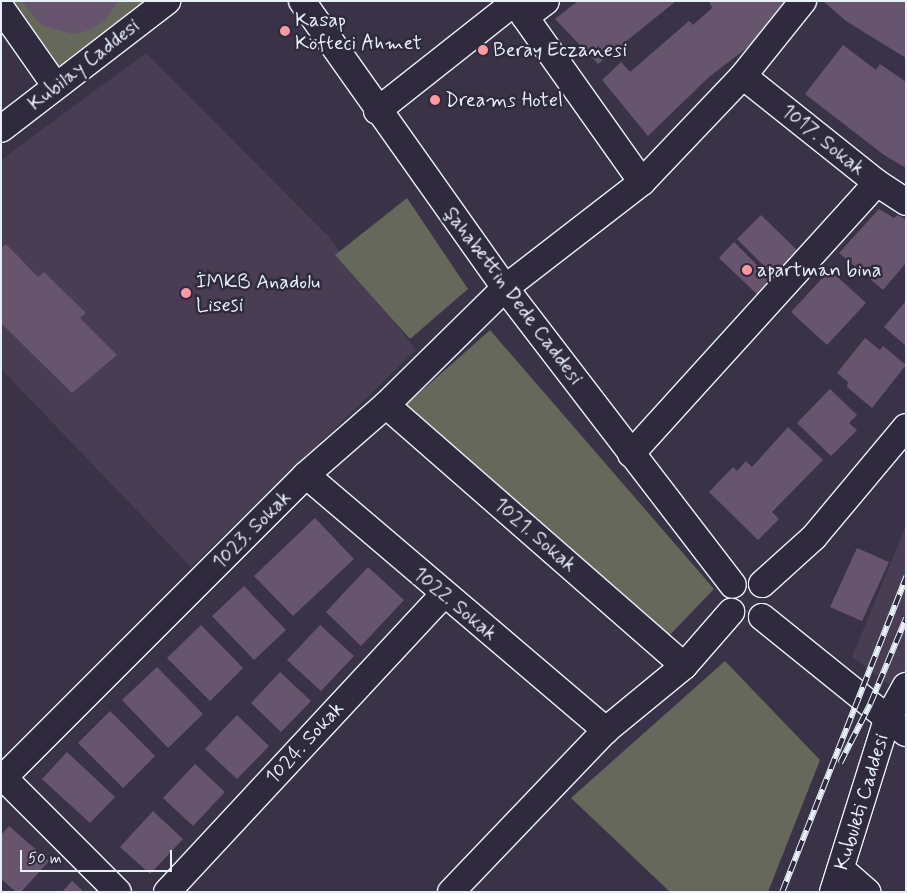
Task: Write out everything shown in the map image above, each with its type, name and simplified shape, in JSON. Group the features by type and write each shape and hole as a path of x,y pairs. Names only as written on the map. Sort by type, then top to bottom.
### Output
{"street":[{"name":"Kubilay Caddesi","path":"1,130 55,85 167,1"},
{"name":"Şahabettin Dede Caddesi","path":"302,1 377,111 505,288 733,585"},
{"path":"377,111 518,7 546,1"},
{"name":"1023. Sokak","path":"2,778 306,475 386,405 505,288 642,182 743,76 803,1"},
{"path":"518,7 642,182"},
{"path":"1,8 55,85"},
{"name":"1017. Sokak","path":"743,76 877,183 906,202"},
{"path":"631,454 877,183"},
{"name":"1021. Sokak","path":"386,405 684,666"},
{"path":"762,584 814,537 906,427"},
{"name":"1022. Sokak","path":"306,475 443,595 606,730"},
{"path":"751,579 762,584 769,601 762,617 748,621 730,612 726,601 733,585 751,579"},
{"name":"1024. Sokak","path":"167,892 443,595"},
{"path":"451,892 606,730 684,666 730,612"},
{"path":"762,617 897,727"},
{"name":"Kubuleti Caddesi","path":"837,881 897,727 906,686"},
{"path":"2,778 118,892"},
{"path":"837,881 867,892"}],"shaded area":[{"name":"İMKB Anadolu Lisesi","path":"146,53 328,236 416,350 191,567 1,369 1,160"},
{"path":"906,526 906,677 899,692 852,657"}],"green space":[{"path":"1,1 167,1 55,85"},
{"path":"407,198 468,289 410,339 335,255"},
{"path":"490,330 714,589 665,640 400,410"},
{"path":"725,661 820,760 768,892 670,892 571,798"}],"building":[{"path":"21,1 118,1 105,21 90,30 74,34 42,26"},
{"path":"578,1 676,1 598,64 555,19"},
{"path":"709,1 788,1 769,31 709,77 648,136 602,80 621,62 630,72 689,21 693,25 712,8"},
{"path":"823,1 906,1 906,58 846,21"},
{"path":"843,45 876,70 880,64 906,82 906,168 884,155 805,94"},
{"path":"879,209 894,218 898,215 906,220 906,263 883,290 839,253"},
{"path":"761,215 800,253 779,281 737,239"},
{"name":"apartman bina","path":"734,242 775,283 762,299 719,258"},
{"path":"6,244 38,277 44,272 86,313 80,318 117,355 72,393 1,323 1,248"},
{"path":"830,270 866,303 827,345 791,312"},
{"path":"906,301 906,346 884,327"},
{"path":"865,338 880,350 883,346 906,365 872,408 847,387 848,382 837,373"},
{"path":"830,389 857,415 849,423 857,430 831,456 797,423"},
{"path":"788,427 823,460 772,512 779,519 758,540 709,492 733,467 737,471 746,461 752,467"},
{"path":"315,518 354,559 293,616 254,576"},
{"path":"857,548 889,562 862,621 830,607"},
{"path":"368,567 404,600 361,646 326,612"},
{"path":"244,586 286,630 254,660 212,616"},
{"path":"201,625 243,668 210,701 167,658"},
{"path":"320,625 354,656 321,691 287,660"},
{"path":"157,667 203,714 168,748 122,700"},
{"path":"280,672 311,701 281,732 251,703"},
{"path":"110,711 155,756 123,788 78,743"},
{"path":"237,715 269,746 237,779 205,749"},
{"path":"67,752 115,797 90,823 42,779"},
{"path":"195,764 225,792 193,826 163,798"},
{"path":"153,811 183,839 150,874 120,847"},
{"path":"9,826 49,861 21,892 16,892 1,879 1,835"},
{"path":"72,881 84,892 62,892"}],"railway":[{"path":"782,892 906,577"},
{"path":"840,763 870,704 906,618"}],"place":[{"name":"Kasap Köfteci Ahmet","path":"285,31"},
{"name":"Beray Eczanesi","path":"483,50"},
{"name":"Dreams Hotel","path":"435,100"},
{"name":"apartman bina","path":"747,270"},
{"name":"İMKB Anadolu Lisesi","path":"186,293"}]}
